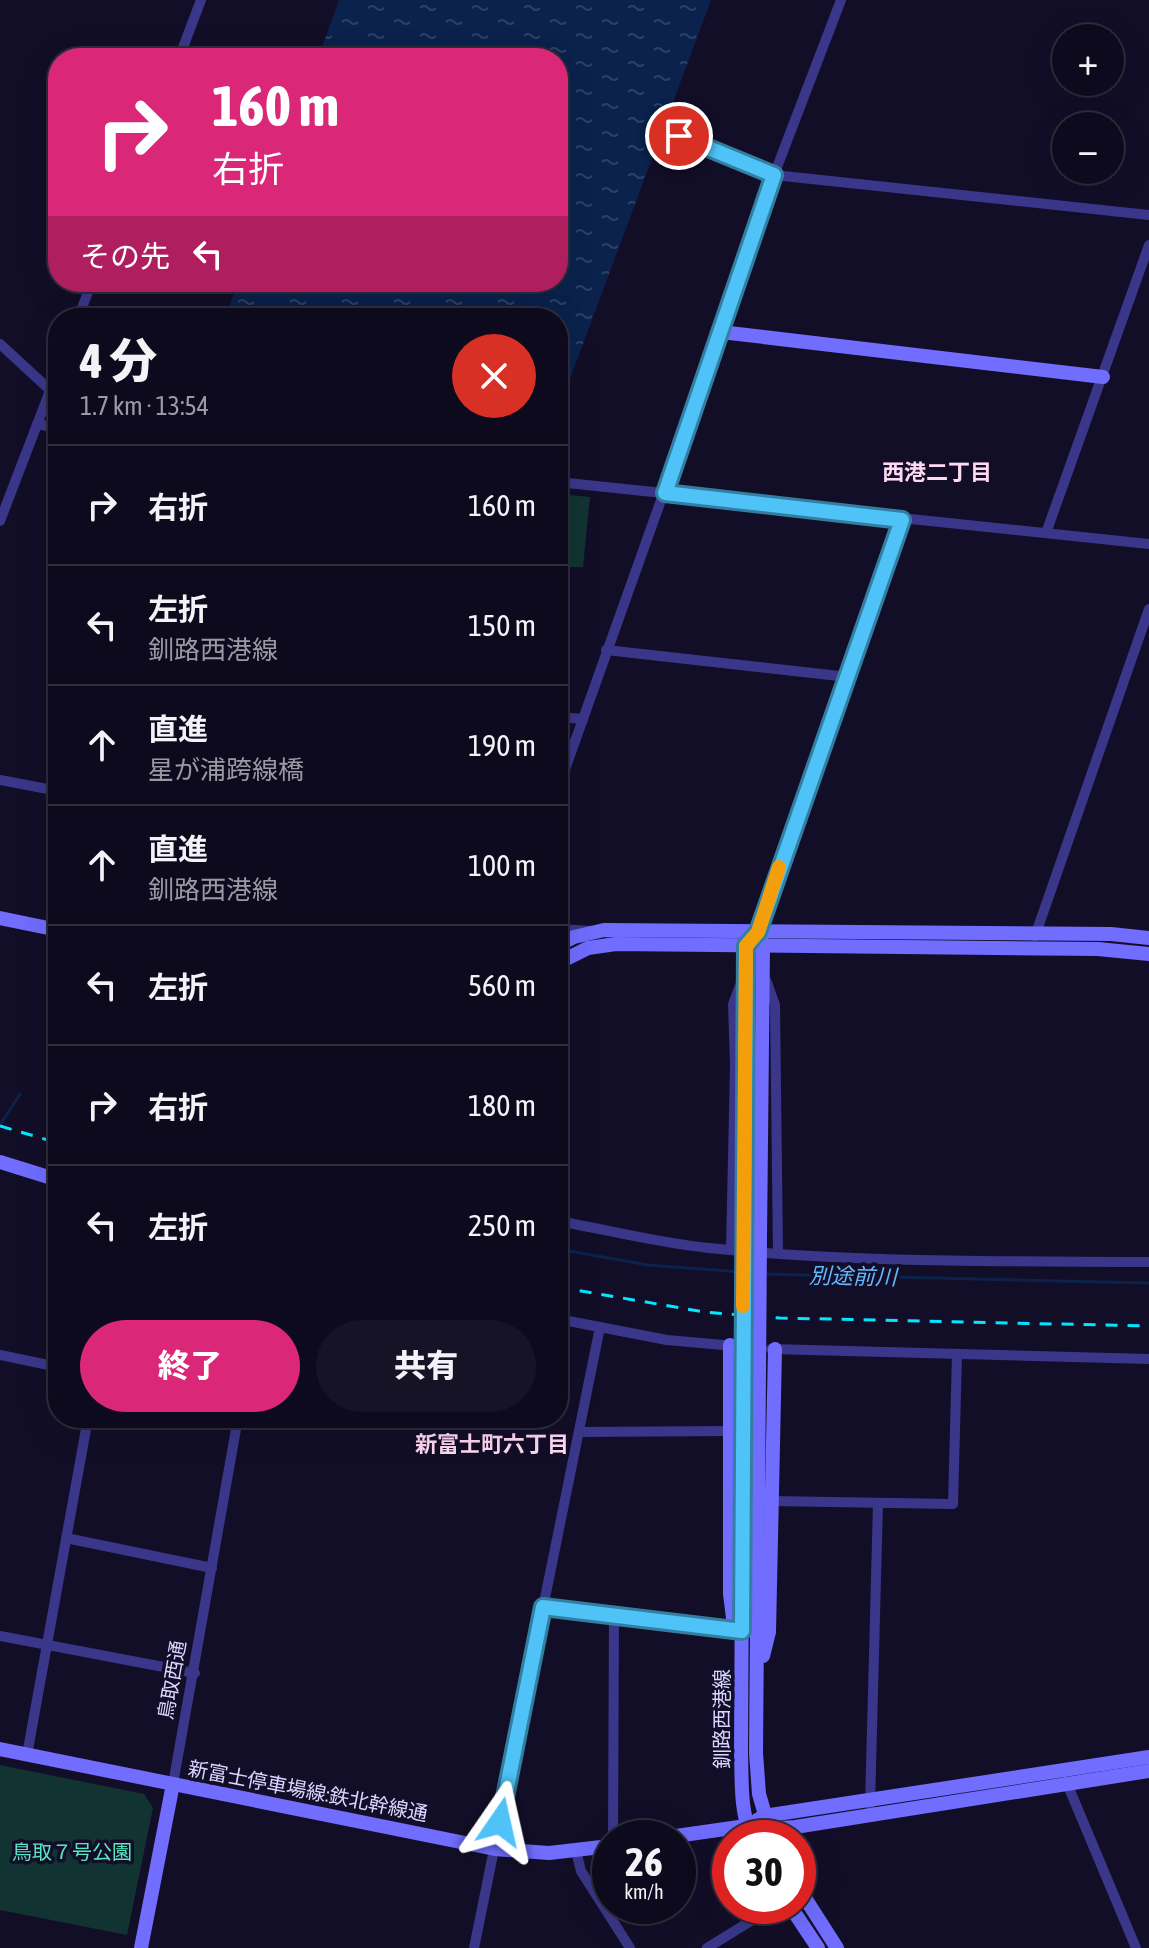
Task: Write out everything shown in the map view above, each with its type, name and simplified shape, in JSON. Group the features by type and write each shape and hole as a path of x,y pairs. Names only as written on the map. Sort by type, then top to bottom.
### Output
{"main road":[{"path":"721,332 1103,377"},
{"path":"754,969 760,939 902,520"},
{"path":"0,918 48,928"},
{"path":"568,941 594,931 1098,949 1149,954"},
{"path":"568,958 588,948 616,944 746,946 760,939 854,931 1111,934 1149,938"},
{"path":"746,946 754,969"},
{"name":"釧路西港線","path":"748,1820 741,1754 738,1631 744,1238 754,969"},
{"name":"釧路西港線","path":"754,969 760,1238 756,1753 759,1794 766,1820"},
{"path":"0,1162 48,1177"},
{"path":"730,1345 730,1594 738,1631"},
{"path":"757,1677 769,1632 775,1349"},
{"name":"新富士停車場線:鉄北幹線通","path":"0,1749 495,1849 549,1853 592,1849"},
{"path":"1064,1778 1149,1757"},
{"path":"809,1820 1064,1778 1149,1771"},
{"name":"鳥取西通","path":"141,1948 173,1784"},
{"path":"816,1915 837,1948"},
{"path":"802,1924 818,1948"}],"street":[{"path":"183,48 201,0"},
{"path":"568,761 665,493 774,175 841,0"},
{"path":"679,136 774,175 1149,215"},
{"path":"1046,533 1149,245"},
{"path":"0,344 48,388"},
{"path":"0,521 48,395"},
{"path":"37,424 48,426"},
{"path":"568,483 1149,544"},
{"path":"1031,949 1149,609"},
{"path":"606,650 848,677"},
{"path":"568,718 583,719"},
{"path":"0,780 48,789"},
{"path":"568,930 594,931"},
{"path":"731,1250 735,1065 733,1004 754,969 775,1005 778,1252"},
{"path":"568,1223 731,1250 874,1259 1149,1262"},
{"path":"568,1321 667,1340 775,1349 1149,1359"},
{"path":"474,1948 600,1327"},
{"path":"0,1355 48,1365"},
{"path":"771,1501 953,1504 957,1355"},
{"path":"27,1755 86,1428"},
{"name":"鳥取西通","path":"173,1784 236,1428"},
{"path":"579,1432 731,1431"},
{"path":"870,1808 878,1503"},
{"path":"66,1538 212,1568"},
{"path":"543,1607 758,1633"},
{"path":"613,1820 614,1614"},
{"path":"0,1636 195,1673"},
{"path":"1064,1778 1136,1948"},
{"path":"576,1851 581,1871 630,1948"},
{"path":"707,1948 746,1924"}],"green space":[{"path":"568,495 590,497 583,567 570,567 568,585"},
{"name":"鳥取７号公園","path":"0,1765 144,1794 153,1808 127,1935 0,1910"}],"water":[{"path":"339,0 711,0 568,384 568,308 229,308 234,292 568,292 568,48 322,48"}],"waterway":[{"name":"別途前川","path":"0,1125 20,1094"},
{"name":"別途前川","path":"568,1251 648,1265 741,1272"},
{"name":"別途前川","path":"764,1274 1149,1283"}],"railway":[{"path":"0,1126 48,1140"},
{"path":"568,1289 704,1312 780,1318 1149,1326"}],"slow traffic":[{"path":"743,1306 746,946 758,932 779,867"}],"district":[{"name":"西港二丁目","path":"937,472"},
{"name":"新富士町六丁目","path":"492,1444"}],"route":[{"path":"500,1822 543,1607 742,1631 746,946 758,932 902,520 665,493 774,175 679,136"}]}
